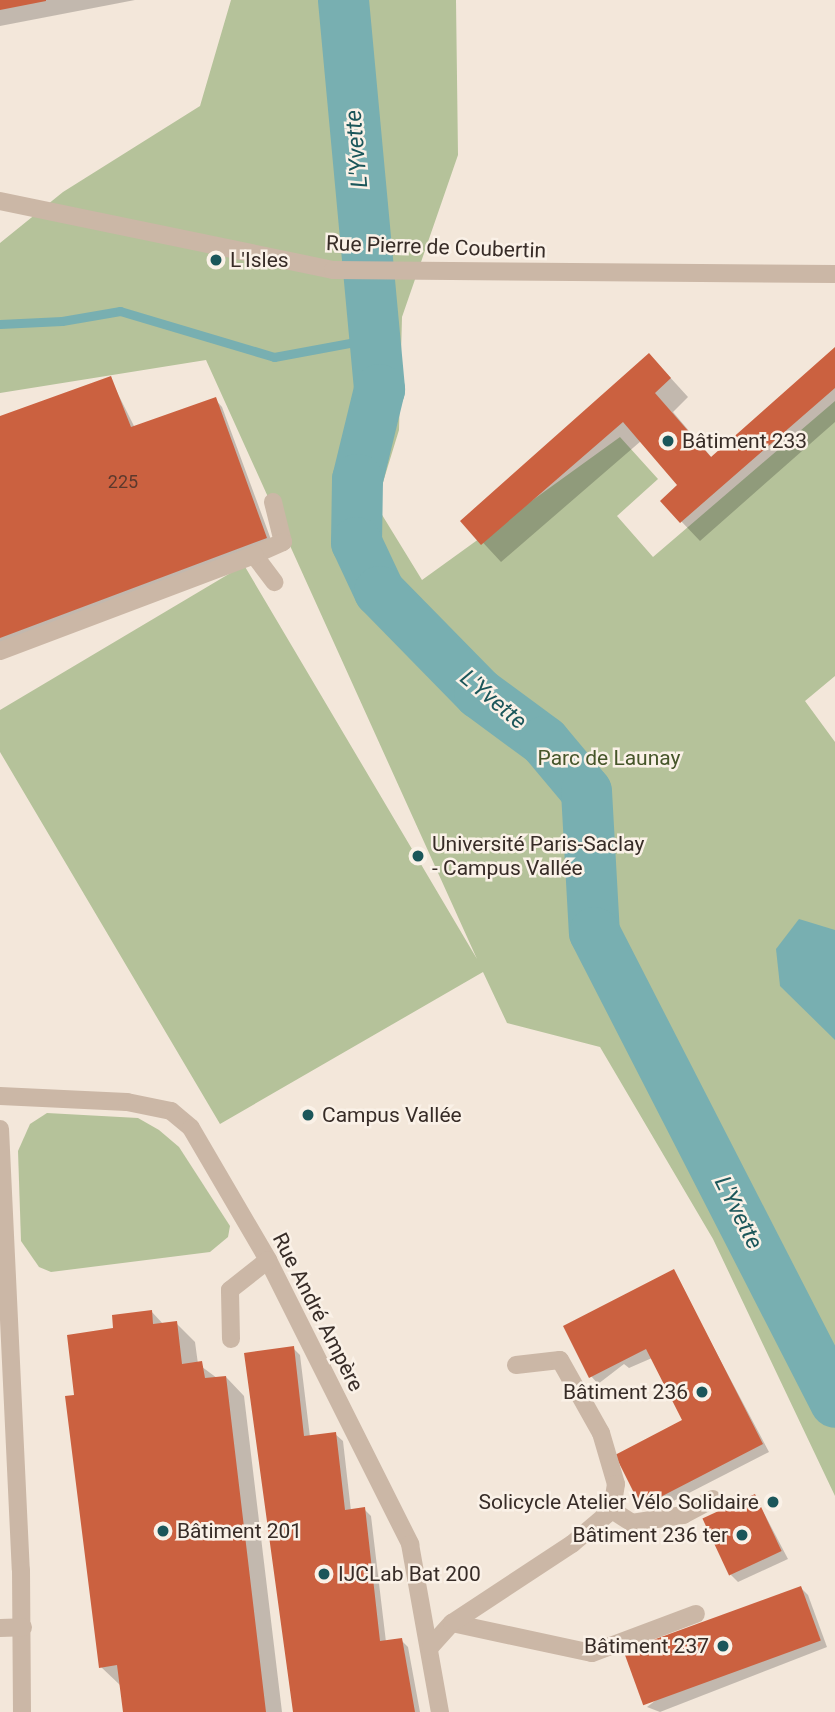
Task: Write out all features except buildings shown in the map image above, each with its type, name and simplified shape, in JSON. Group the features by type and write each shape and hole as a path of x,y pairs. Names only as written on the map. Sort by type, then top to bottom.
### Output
{"street":[{"name":"Rue Pierre de Coubertin","path":"0,201 333,270 835,274"},
{"path":"0,651 282,542 273,502"},
{"path":"254,555 274,583"},
{"name":"Rue André Ampère","path":"0,1096 127,1102 171,1111 191,1128 268,1260 410,1544 431,1646 440,1712"},
{"path":"0,1129 23,1627 22,1712"},
{"path":"231,1339 230,1290 268,1260"},
{"path":"431,1646 452,1623 572,1544 612,1510 616,1484 601,1433 560,1360 516,1365"},
{"path":"612,1510 632,1523 683,1516 713,1499"},
{"path":"452,1623 593,1653 696,1614"},
{"path":"0,1628 23,1627"}],"green space":[{"name":"Parc de Launay","path":"231,0 456,0 458,155 402,317 399,430 376,505 422,580 620,437 658,479 617,516 653,557 835,401 835,676 805,701 835,742 835,1496 713,1239 600,1047 507,1023 483,972 220,1124 0,752 0,710 244,565 477,959 206,360 0,393 0,243 63,192 200,106"},
{"path":"47,1113 138,1118 159,1130 179,1147 230,1226 228,1237 210,1252 51,1272 39,1267 21,1241 18,1151 30,1124"}],"water":[{"path":"799,919 835,930 835,1040 780,986 776,949"}],"waterway":[{"name":"L'Yvette","path":"343,0 379,389 357,479 356,542 379,591 479,693 544,741 586,791 594,932 835,1402"},
{"path":"0,324 62,321 120,311 274,357 377,338"}],"place":[{"name":"L'Isles","path":"216,260"},
{"name":"Bâtiment 233","path":"668,441"},
{"name":"Université Paris-Saclay - Campus Vallée","path":"418,856"},
{"name":"Campus Vallée","path":"308,1115"},
{"name":"Bâtiment 236","path":"702,1392"},
{"name":"Solicycle Atelier Vélo Solidaire","path":"773,1502"},
{"name":"Bâtiment 201","path":"163,1531"},
{"name":"Bâtiment 236 ter","path":"742,1535"},
{"name":"IJCLab Bat 200","path":"324,1574"},
{"name":"Bâtiment 237","path":"723,1646"}]}
